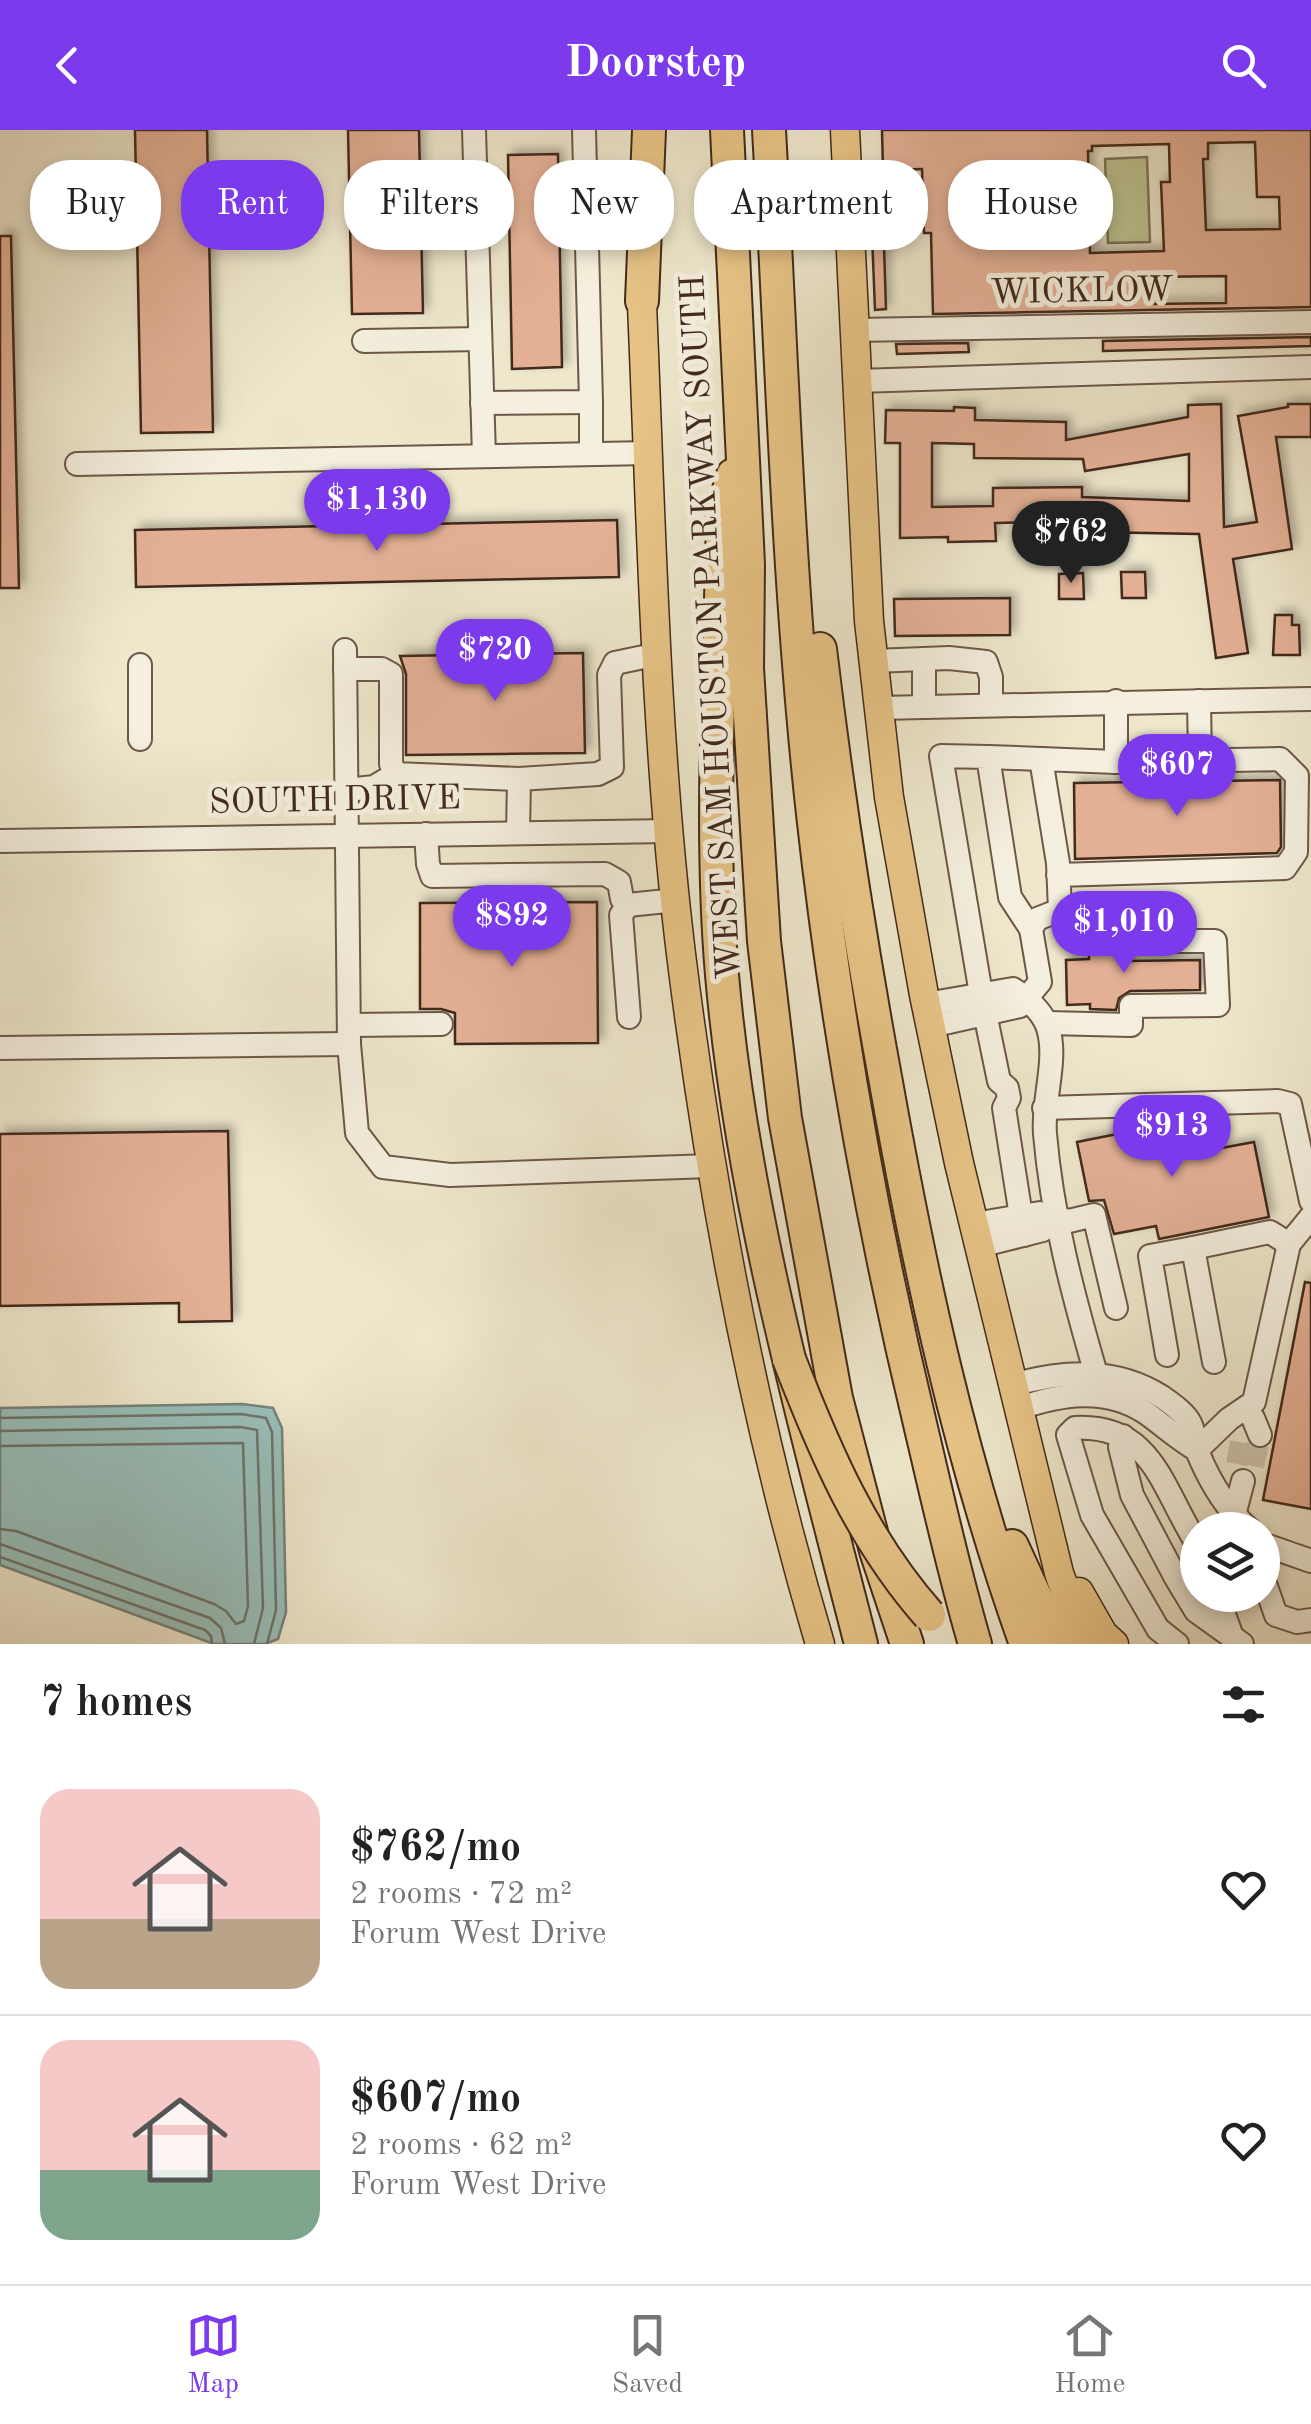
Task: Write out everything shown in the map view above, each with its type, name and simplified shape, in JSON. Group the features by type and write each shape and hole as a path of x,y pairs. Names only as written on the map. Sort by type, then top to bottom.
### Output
{"highway":[{"path":"642,301 649,130"},
{"name":"WEST SAM HOUSTON PARKWAY SOUTH","path":"727,130 748,564 747,668 764,941 786,1118 836,1398 876,1551 907,1644"},
{"path":"769,130 812,812 837,1008 860,1149 894,1316 975,1644"},
{"path":"743,443 723,512 716,782 722,974 766,1256 861,1644"},
{"path":"793,556 814,586 841,810 880,1051 926,1288 965,1456 1026,1644"},
{"path":"789,1359 835,1474 869,1537 897,1580 958,1644"},
{"path":"965,1456 989,1491 1024,1576 1053,1635 1062,1644"}],"main road":[{"name":"WEST SAM HOUSTON PARKWAY SOUTH","path":"634,130 658,654 676,900 711,1166 749,1366 820,1644"},
{"path":"845,130 873,661 889,797 928,1014 976,1235 1059,1573 1084,1644"},
{"path":"1050,1535 1103,1634 1114,1644"}],"street":[{"path":"474,130 484,456"},
{"path":"584,130 591,454"},
{"name":"WICKLOW","path":"854,330 1311,322"},
{"path":"364,341 480,339"},
{"path":"857,381 1311,367"},
{"path":"482,402 591,402"},
{"path":"78,464 649,453"},
{"path":"346,790 374,787 396,774 520,779 598,774 612,767 609,675 615,663 658,654"},
{"path":"396,774 391,764 391,674 345,659 349,1034 356,1132 383,1167 450,1175 711,1166"},
{"path":"924,659 924,706"},
{"path":"873,661 986,662 991,677 991,704"},
{"path":"140,665 140,739"},
{"path":"878,708 1311,699"},
{"path":"1199,700 1200,760"},
{"path":"1116,701 1116,762"},
{"path":"1022,1226 1004,1108 1009,1098 1007,1088 999,1081 983,1004 941,756 1116,762 1280,759 1297,776 1296,852 1285,868 1058,875"},
{"path":"928,1014 983,1004 1020,1006 1040,982 1031,929 1010,896 988,757"},
{"path":"1041,759 1060,910 1068,918 1127,919 1143,941 1215,941 1218,1006 1131,1006 1131,1025 1047,1024"},
{"path":"520,779 534,874"},
{"name":"SOUTH DRIVE","path":"0,841 670,831"},
{"path":"426,834 432,876 606,874 619,882 622,899 628,905"},
{"path":"629,1017 621,915 628,905 676,900"},
{"path":"1031,929 1037,919 1060,910"},
{"path":"1025,997 1047,1024 1051,1044 1044,1108 1050,1193 1096,1374"},
{"path":"0,1048 349,1034 440,1024"},
{"path":"1044,1108 1182,1102 1290,1104 1311,1201"},
{"path":"976,1235 1022,1226 1040,1213 1069,1220 1094,1215 1116,1308"},
{"path":"1196,1450 1229,1419 1252,1422 1288,1244 1311,1217"},
{"path":"1167,1355 1150,1256 1270,1232 1288,1244"},
{"path":"1193,1248 1214,1362"},
{"path":"1014,1397 1046,1376 1096,1374 1138,1383 1188,1418 1196,1450 1233,1512"},
{"path":"1014,1397 1103,1396 1129,1403 1196,1450"},
{"path":"1177,1644 1158,1629 1092,1515 1068,1436 1074,1428 1099,1427 1123,1436 1152,1460 1180,1518"},
{"path":"1123,1436 1120,1447 1132,1495 1149,1528 1196,1610 1237,1641"},
{"path":"1244,1470 1249,1512"},
{"path":"1280,1552 1311,1561"},
{"path":"1224,1612 1237,1641"},
{"path":"1275,1612 1276,1616 1297,1622 1311,1620"}],"green space":[{"path":"1147,157 1150,242 1113,243 1113,160 1105,159"}],"water":[{"path":"242,1404 273,1408 282,1428 286,1612 278,1639 265,1644 214,1644 0,1565 0,1408"}],"building":[{"path":"135,130 207,130 208,160 181,160 181,250 209,250 213,432 141,433 137,250 161,250 161,160 136,160"},
{"path":"348,130 419,130 420,160 349,160"},
{"path":"882,130 1311,130 1311,307 933,314 928,160 883,160","holes":["1255,142 1257,197 1279,197 1280,229 1206,230 1203,159 1208,159 1208,143","1226,276 1226,303 1151,304 1150,277"]},
{"path":"558,154 558,160 534,160 534,250 560,250 562,367 512,369 510,250 514,250 514,160 508,160 508,155"},
{"path":"0,236 11,236 19,588 0,588"},
{"path":"351,250 422,250 423,313 352,314"},
{"path":"873,250 884,250 886,309 875,310"},
{"path":"1311,337 1311,346 1103,351 1103,341"},
{"path":"968,343 969,352 897,354 896,344"},
{"path":"1221,404 1224,527 1257,522 1238,416 1288,404 1311,404 1311,437 1276,437 1292,549 1233,559 1248,653 1216,658 1199,534 1094,532 1094,521 995,523 996,541 900,538 900,443 885,443 886,410 975,408 975,420 1066,422 1066,440 1188,417 1188,405","holes":["932,443 974,444 974,458 1083,459 1085,471 1189,454 1189,501 1082,497 1082,487 993,488 993,506 932,507"]},
{"path":"617,520 619,577 136,587 135,530"},
{"path":"1121,572 1145,572 1146,598 1122,598"},
{"path":"1083,573 1084,599 1059,599 1059,574"},
{"path":"1010,598 1010,635 895,636 894,599"},
{"path":"1275,615 1292,615 1292,625 1299,625 1300,655 1273,655"},
{"path":"583,653 585,753 406,755 406,674 400,656"},
{"path":"1280,780 1281,847 1277,853 1075,859 1074,783"},
{"path":"597,902 598,1043 455,1044 455,1013 420,1009 420,903"},
{"path":"1125,941 1127,961 1200,960 1200,990 1130,991 1119,998 1116,1010 1090,1009 1090,1004 1067,1005 1066,960 1089,959 1089,942"},
{"path":"1198,1118 1205,1151 1254,1142 1269,1217 1159,1239 1156,1226 1114,1234 1104,1200 1089,1201 1077,1142"},
{"path":"228,1131 232,1321 179,1322 179,1303 0,1306 0,1134"},
{"path":"1305,1282 1311,1283 1311,1509 1263,1500"}],"tunnel":[{"path":"1237,1464 1243,1432"},
{"path":"1253,1466 1260,1435"}]}
